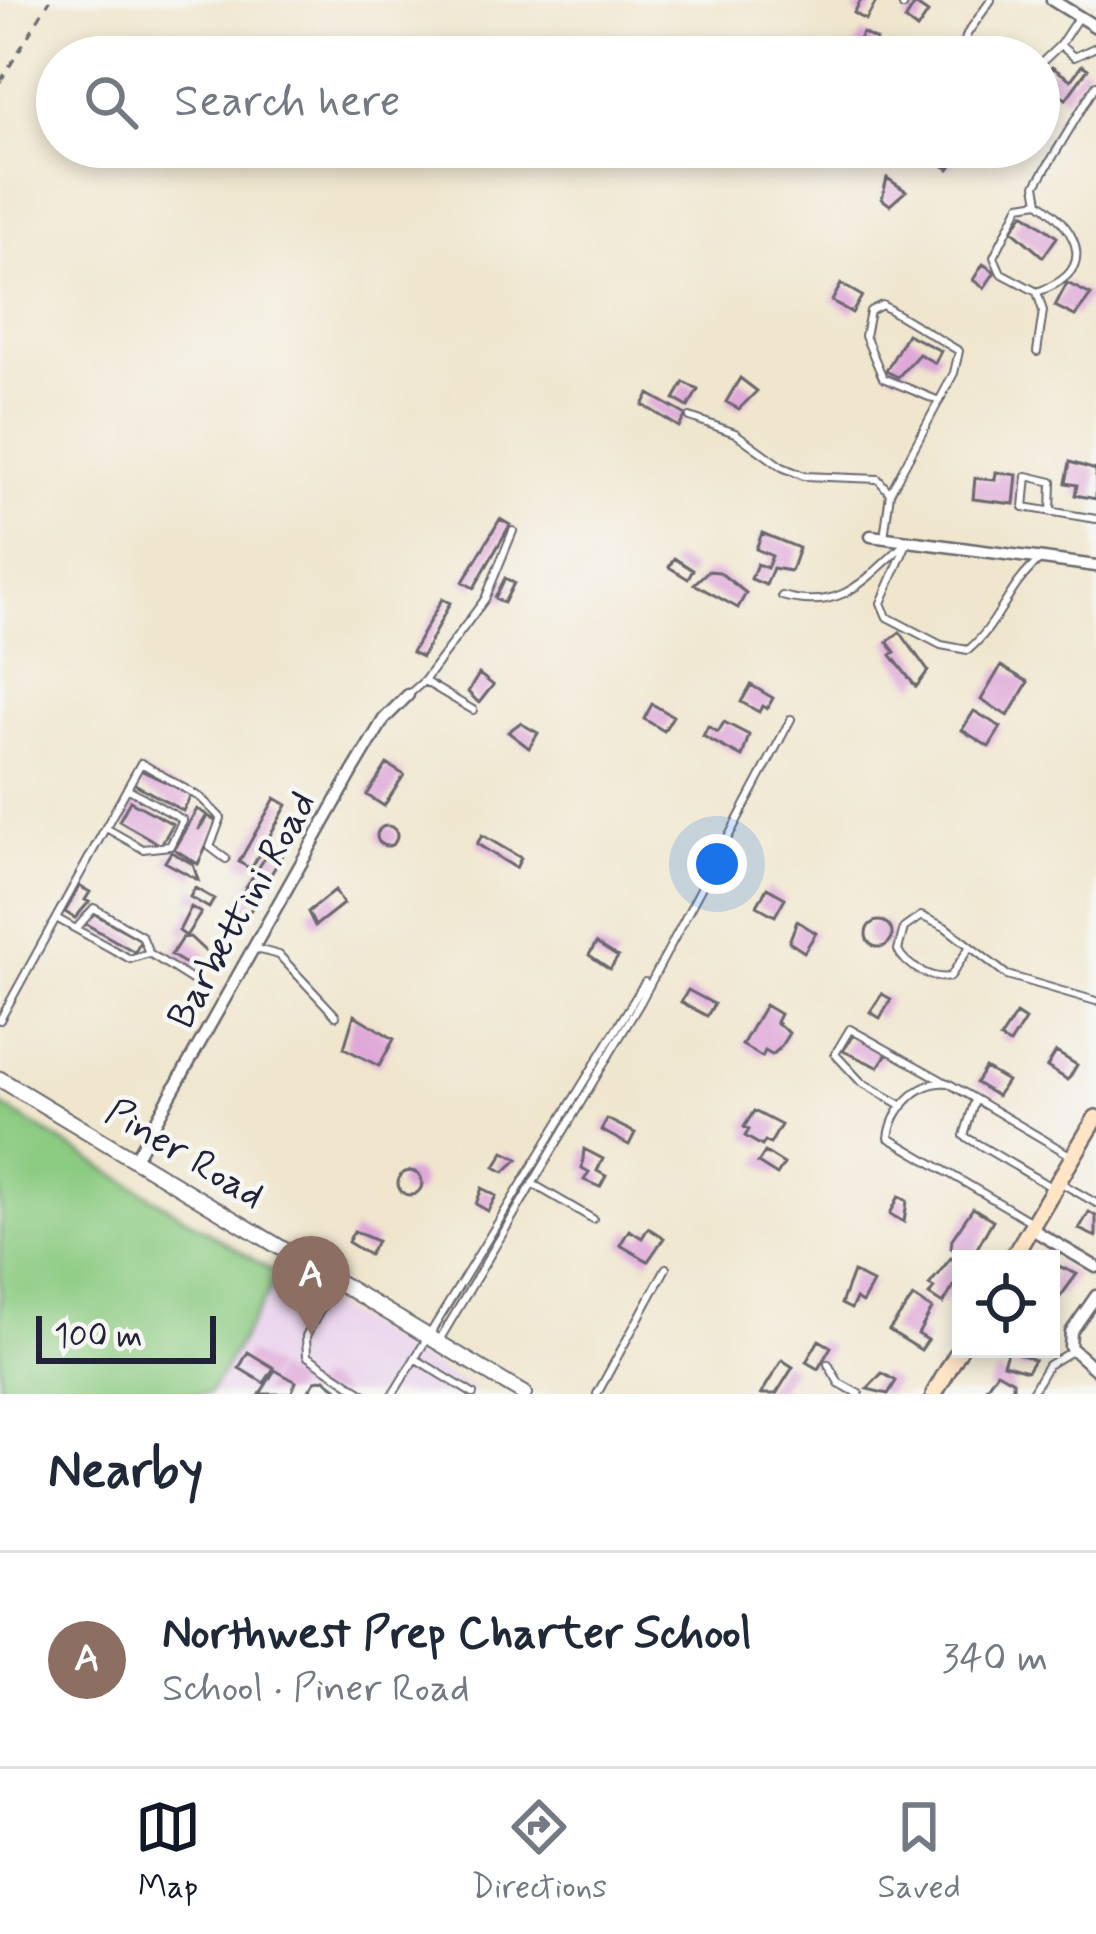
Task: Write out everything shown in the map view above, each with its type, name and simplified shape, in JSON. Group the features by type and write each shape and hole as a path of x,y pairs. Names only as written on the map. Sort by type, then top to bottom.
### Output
{"main road":[{"path":"1017,1250 1096,1118"},
{"path":"934,1394 955,1358"}],"street":[{"path":"1052,0 1096,27"},
{"path":"878,537 1096,566"},
{"name":"Barbettini Road","path":"134,1160 384,719 407,695"},
{"name":"Piner Road","path":"0,1078 524,1394"},
{"path":"1032,1225 1096,1267"},
{"path":"1096,1296 1072,1332 1073,1350 1096,1370"}],"lane":[{"path":"966,36 991,0"},
{"path":"1079,16 1060,44 1074,57 1096,47"},
{"path":"1060,145 1096,85"},
{"path":"1039,202 1020,206 994,257 1001,273 1037,292 1058,286 1077,269 1082,248 1070,225 1039,202 1036,185 1046,168"},
{"path":"1037,292 1043,311 1037,352"},
{"path":"878,537 890,494 939,401 959,351 882,305 870,311 865,336 883,378 939,401"},
{"path":"690,417 735,433 793,472 828,480 878,479 890,494"},
{"path":"1052,512 1052,482 1027,476 1024,507 1096,520"},
{"path":"407,695 424,681 485,599 514,531"},
{"path":"908,541 881,603 887,617 941,645 968,650 985,637 1023,574 1042,559"},
{"path":"782,596 820,602 841,598 908,541"},
{"path":"424,681 473,710"},
{"path":"393,1394 434,1340 533,1184 640,1003 648,980 791,719"},
{"path":"0,1020 141,763 201,798 221,818 210,848 226,860"},
{"path":"106,828 143,849 170,846 183,820 127,788"},
{"path":"76,929 94,908 142,936 148,952 198,985"},
{"path":"969,947 950,977 939,979 902,959 898,950 904,928 920,916 945,927 1007,975 1096,1001"},
{"path":"56,918 130,959 148,952"},
{"path":"253,948 279,955 336,1016"},
{"path":"434,1340 633,996 648,980"},
{"path":"903,1106 861,1082 835,1054 850,1029 1073,1157"},
{"path":"948,1083 934,1082 903,1106 890,1123 889,1138 1032,1225"},
{"path":"975,1100 964,1136 1096,1203"},
{"path":"533,1184 593,1219"},
{"path":"597,1394 666,1268"},
{"path":"337,1281 304,1345 314,1363 364,1394"},
{"path":"1031,1394 1048,1365 1073,1350"},
{"path":"416,1359 473,1394"},
{"path":"828,1364 839,1383 859,1394"}],"path":[{"path":"0,82 50,0"}],"shaded area":[{"path":"279,1275 479,1394 209,1394"}],"green space":[{"path":"0,1104 279,1275 209,1394 0,1394"}],"building":[{"path":"861,0 877,0 866,20 854,13"},
{"path":"915,4 928,13 917,29 905,20"},
{"path":"1082,65 1088,69 1066,99 1060,94 1060,72 1071,80"},
{"path":"887,178 906,191 890,205 882,199"},
{"path":"1024,213 1057,237 1043,257 1012,230"},
{"path":"983,264 995,272 984,288 973,280"},
{"path":"1067,283 1091,295 1075,316 1055,306"},
{"path":"841,284 862,296 852,313 832,301"},
{"path":"907,334 941,351 935,363 919,354 898,377 886,371"},
{"path":"740,378 757,391 739,409 726,402"},
{"path":"684,382 698,390 688,407 674,399"},
{"path":"649,394 686,415 679,427 643,405"},
{"path":"1070,462 1096,470 1096,499 1075,495 1077,485 1066,483"},
{"path":"996,472 1017,475 1014,504 973,499 975,478 995,480"},
{"path":"500,519 510,525 474,588 463,582"},
{"path":"762,533 799,548 791,571 773,568 766,585 751,579 757,564 767,568 772,556 756,549"},
{"path":"674,558 693,570 688,579 669,567"},
{"path":"708,571 719,572 746,593 738,608 694,584"},
{"path":"505,578 514,583 504,603 495,598"},
{"path":"442,599 450,603 422,657 412,652"},
{"path":"900,632 928,671 916,687 891,655 895,652 887,642"},
{"path":"1001,666 1028,682 1008,716 981,700"},
{"path":"479,674 493,685 479,703 468,692"},
{"path":"751,685 773,698 767,709 762,706 759,712 741,702"},
{"path":"652,704 673,716 664,731 644,719"},
{"path":"974,711 1001,727 989,747 962,730"},
{"path":"724,722 749,735 742,757 703,736 708,726 718,732"},
{"path":"520,723 538,733 529,748 508,732"},
{"path":"387,764 404,775 384,806 367,795"},
{"path":"140,770 187,792 190,797 183,811 133,783"},
{"path":"275,798 287,805 251,869 239,862"},
{"path":"130,801 173,824 161,845 119,821"},
{"path":"197,809 207,815 198,830 208,816 218,822 198,864 174,849"},
{"path":"387,826 397,836 387,846 377,836"},
{"path":"482,835 521,858 516,868 477,844"},
{"path":"271,848 282,855 246,918 232,910"},
{"path":"171,852 193,864 198,880 165,862"},
{"path":"79,886 90,892 85,900 89,902 75,918 65,912"},
{"path":"195,888 214,899 209,908 190,897"},
{"path":"767,888 785,898 775,916 757,906"},
{"path":"335,890 343,904 315,926 308,912"},
{"path":"191,907 201,913 186,936 179,931"},
{"path":"91,912 141,940 135,952 84,923"},
{"path":"797,921 816,933 804,952 789,942"},
{"path":"879,921 892,934 879,947 866,934"},
{"path":"190,937 207,953 201,973 171,955 182,938"},
{"path":"596,943 618,957 610,969 589,955"},
{"path":"688,990 714,1004 707,1016 681,1002"},
{"path":"882,994 891,999 880,1018 870,1012"},
{"path":"765,1005 780,1014 776,1022 789,1033 779,1049 772,1055 765,1051 762,1057 742,1045"},
{"path":"1016,1014 1025,1020 1010,1044 1000,1039"},
{"path":"354,1015 394,1039 379,1066 344,1048"},
{"path":"857,1031 888,1052 878,1067 843,1051"},
{"path":"1056,1052 1077,1065 1068,1080 1047,1067"},
{"path":"985,1068 1007,1081 997,1096 976,1083"},
{"path":"754,1111 781,1125 770,1144 765,1141 762,1146 745,1136 749,1130 744,1127"},
{"path":"607,1119 635,1133 629,1145 601,1130"},
{"path":"584,1149 603,1159 597,1171 606,1176 600,1187 584,1180 589,1172 582,1168"},
{"path":"504,1152 518,1159 504,1172 495,1167"},
{"path":"765,1152 784,1164 777,1175 758,1163"},
{"path":"410,1171 419,1174 419,1192 410,1195 401,1192 398,1183 401,1174"},
{"path":"482,1188 496,1196 488,1211 476,1204"},
{"path":"899,1196 907,1201 904,1222 890,1214"},
{"path":"973,1208 993,1220 976,1250 955,1250 952,1239"},
{"path":"1089,1212 1096,1216 1096,1237 1079,1229"},
{"path":"648,1228 664,1238 648,1261 620,1245 629,1230 642,1238"},
{"path":"354,1231 377,1241 369,1255 348,1242"},
{"path":"952,1259 952,1289 943,1304 929,1295 934,1288 929,1285"},
{"path":"1060,1267 1077,1274 1060,1297"},
{"path":"853,1272 873,1283 862,1303 856,1299 851,1309 841,1304"},
{"path":"913,1297 932,1309 918,1334 928,1340 921,1350 889,1330"},
{"path":"819,1340 831,1347 818,1369 806,1362"},
{"path":"248,1352 274,1368 264,1383 239,1368"},
{"path":"1005,1358 1034,1360 1027,1371 1003,1364"},
{"path":"782,1360 793,1367 776,1394 761,1394"},
{"path":"275,1370 296,1382 291,1394 260,1394"},
{"path":"997,1372 1013,1381 1013,1394 986,1388"},
{"path":"882,1373 896,1381 888,1394 867,1389"},
{"path":"325,1379 344,1394 307,1394 315,1381"}],"place":[{"name":"Northwest Prep Charter School","path":"311,1335"}]}
